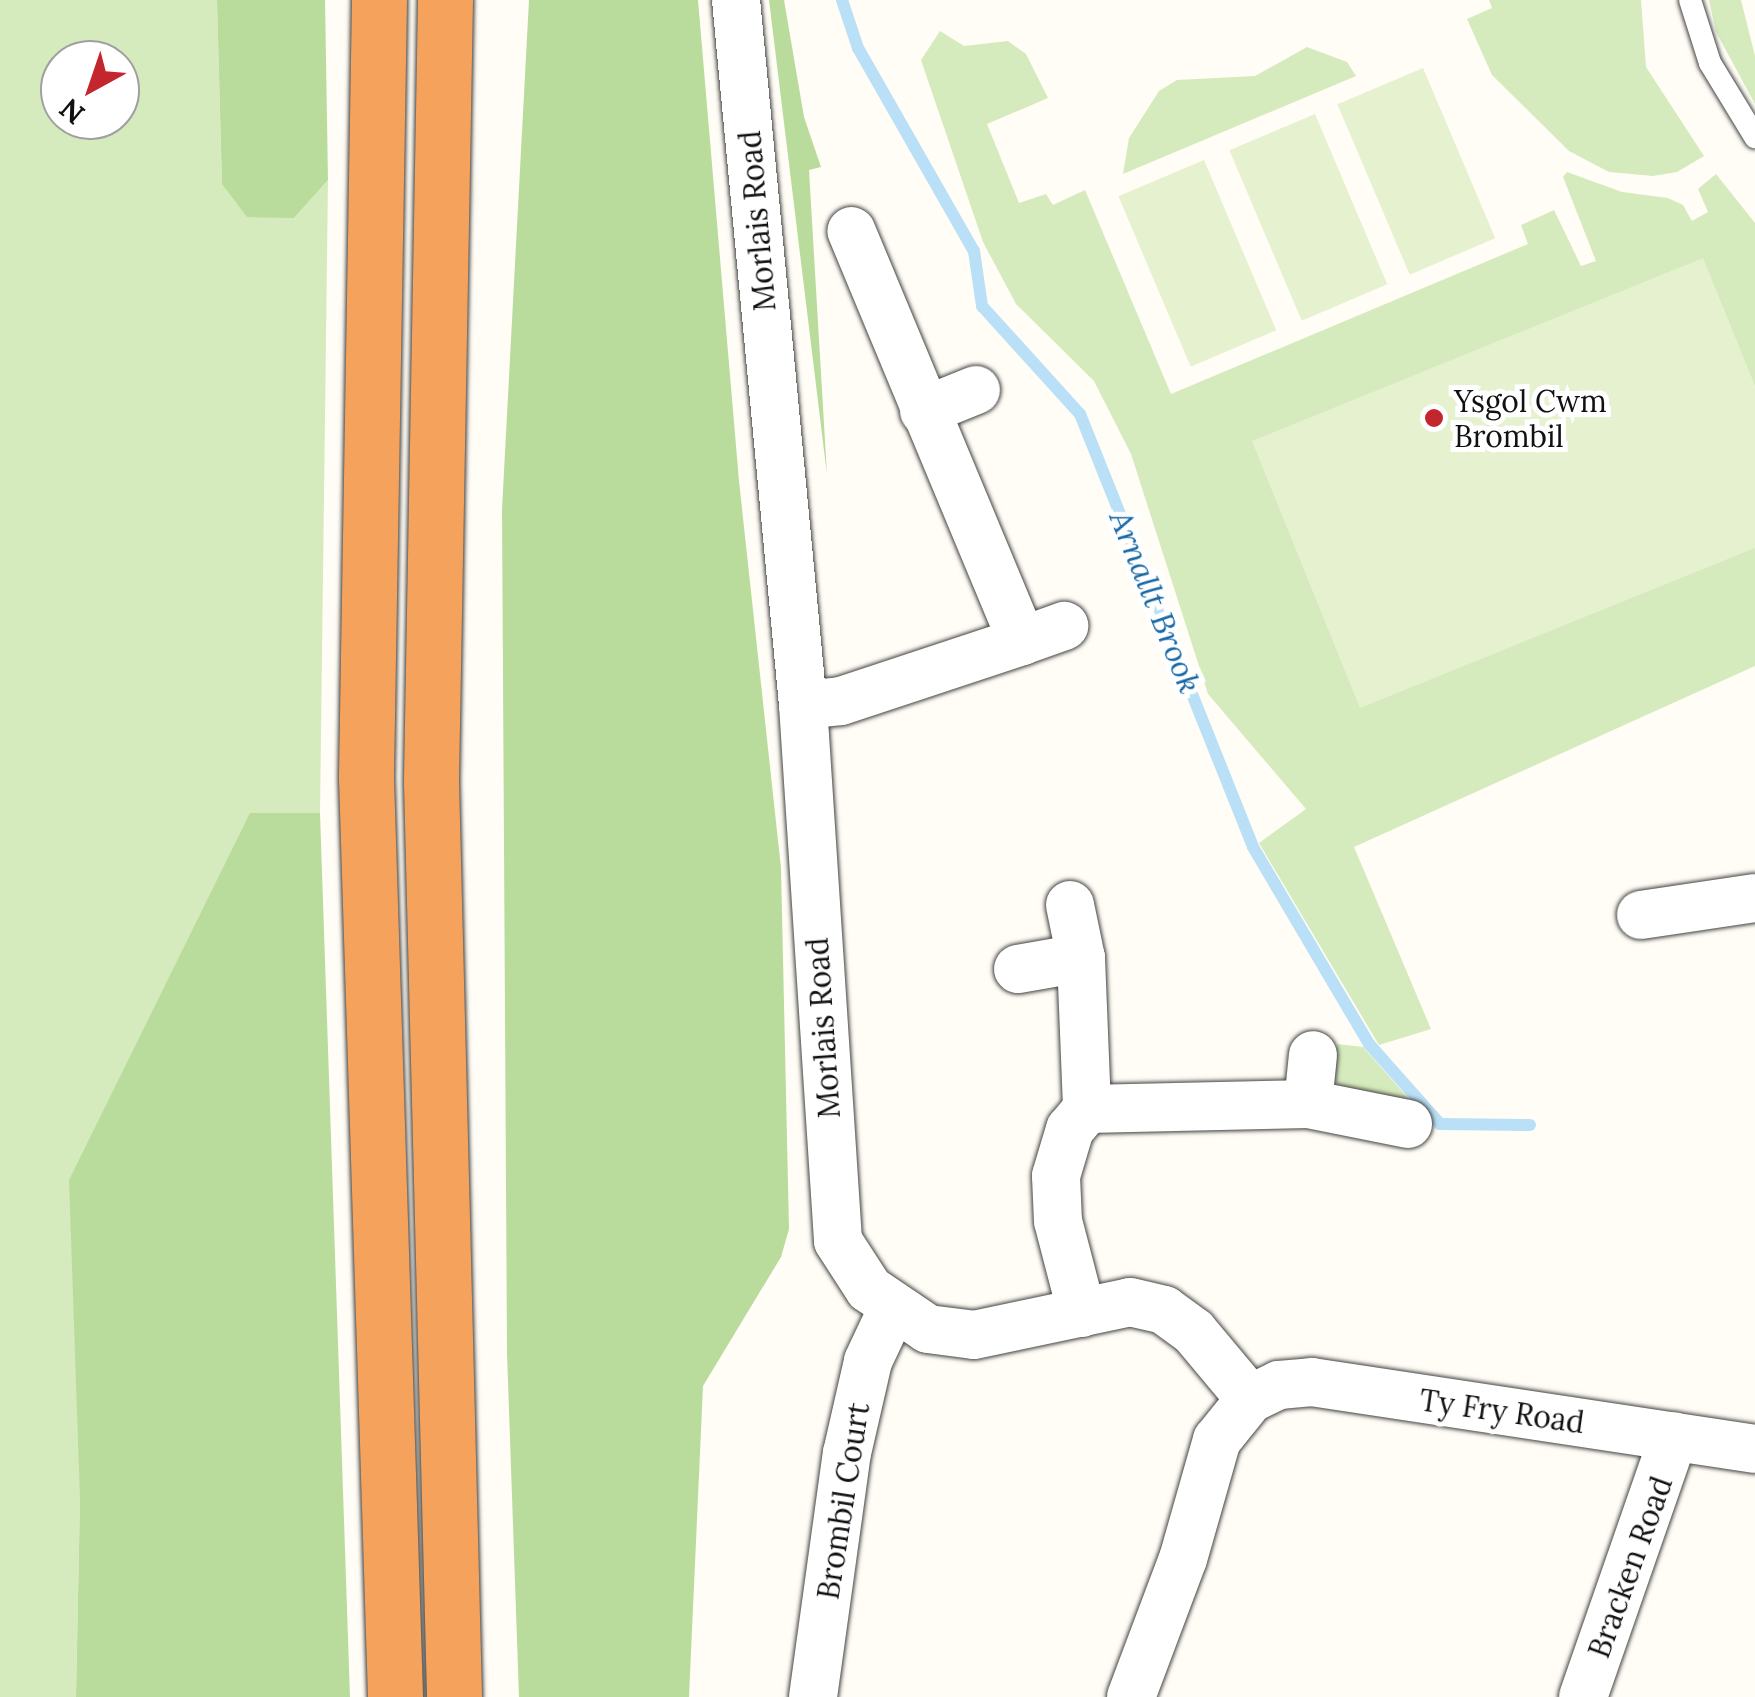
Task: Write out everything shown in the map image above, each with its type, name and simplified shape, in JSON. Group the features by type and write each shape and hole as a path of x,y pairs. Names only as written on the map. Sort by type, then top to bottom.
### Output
{"highway":[{"path":"379,0 366,778 395,1697"},
{"path":"445,0 432,782 454,1697"},
{"path":"442,88 473,0"}],"street":[{"name":"Morlais Road","path":"736,0 803,705 838,1241 869,1289 892,1310 928,1330 974,1335 1130,1302 1164,1310 1194,1332 1250,1398"},
{"path":"803,705 841,701 1043,634 924,411 851,230"},
{"path":"924,411 976,390"},
{"path":"1642,915 1755,898"},
{"path":"1070,905 1081,958 1087,1109 1070,1129 1056,1176 1058,1221 1082,1313"},
{"path":"1018,969 1081,958"},
{"path":"1308,1104 1313,1054"},
{"path":"1087,1109 1308,1104 1408,1124"},
{"name":"Brombil Court","path":"812,1697 847,1453 868,1361 892,1310"},
{"name":"Ty Fry Road","path":"1250,1398 1279,1385 1312,1382 1755,1450"},
{"path":"1132,1697 1183,1558 1216,1440 1250,1398"},
{"name":"Bracken Road","path":"1583,1697 1674,1436"}],"lane":[{"path":"1690,0 1710,63 1755,137"}],"green space":[{"path":"0,0 217,0 222,184 294,218 328,180 320,813 250,813 80,1499 76,1697 0,1697"},
{"path":"217,0 325,0 328,180 294,218 247,217 222,184"},
{"path":"529,0 698,0 739,481 781,868 789,1229 781,1257 703,1386 689,1697 519,1697 507,1353 502,509"},
{"path":"769,0 784,0 804,117 821,167 809,170 827,475"},
{"path":"1489,0 1641,0 1646,67 1704,156 1677,172 1653,176 1609,172 1569,151 1492,75 1467,19 1492,8"},
{"path":"1709,0 1741,0 1755,56 1755,104 1716,32"},
{"name":"Ysgol Cwm Brombil","path":"940,31 964,46 1008,41 1026,54 1048,98 987,124 1019,203 1046,194 1053,205 1085,190 1171,394 1528,244 1521,225 1554,210 1581,266 1596,261 1563,177 1567,172 1622,192 1668,198 1683,205 1692,221 1708,212 1698,189 1716,174 1755,223 1755,666 1354,847 1431,1029 1379,1045 1259,843 1306,809 1208,694 1131,454 1094,381 1016,304 983,242 921,60"},
{"path":"1307,47 1347,62 1356,76 1123,174 1129,138 1159,91 1177,80 1255,76"},
{"path":"1423,68 1495,238 1410,275 1337,104"},
{"path":"1315,114 1387,284 1302,321 1229,150"},
{"path":"1204,160 1276,330 1191,367 1118,196"},
{"path":"1703,258 1755,386 1755,548 1360,708 1252,441"},
{"path":"250,813 320,813 350,1697 76,1697 80,1499 69,1180"},
{"path":"1337,1044 1363,1047 1409,1099 1343,1089 1335,1081"}],"waterway":[{"name":"Arnallt Brook","path":"842,0 858,48 974,251 982,306 1080,414 1253,847 1369,1044 1440,1124 1530,1125"}],"place":[{"name":"Ysgol Cwm Brombil","path":"1434,418"}]}
